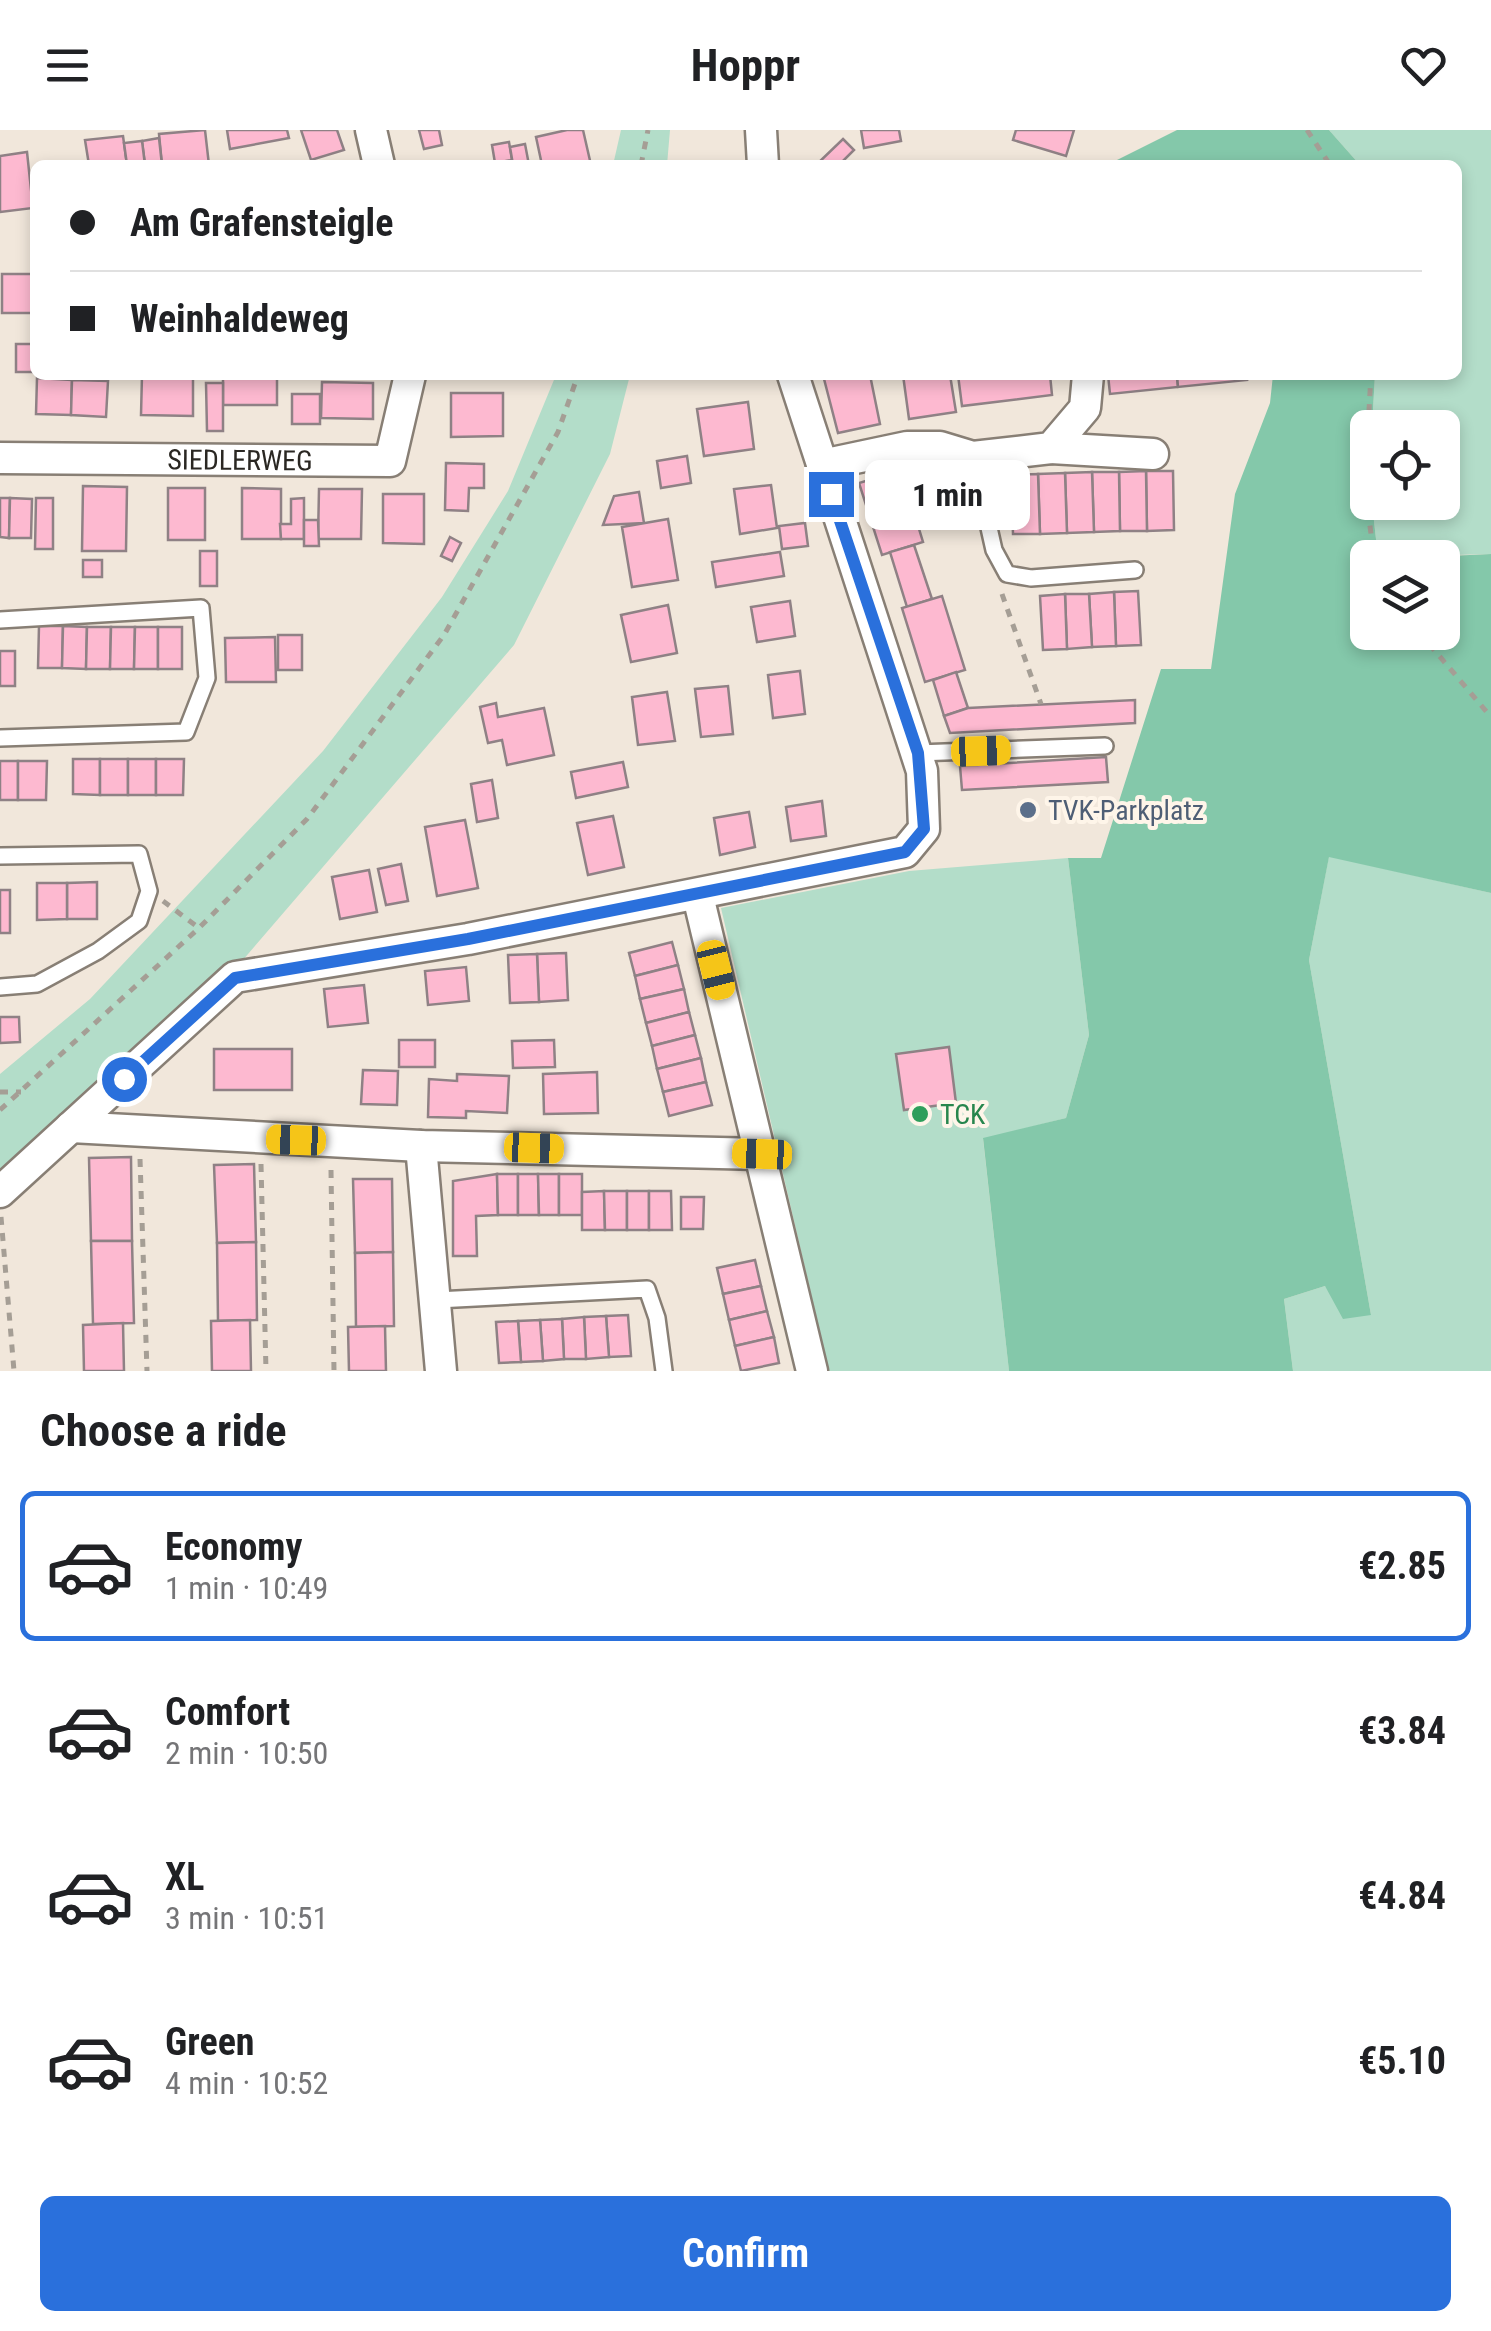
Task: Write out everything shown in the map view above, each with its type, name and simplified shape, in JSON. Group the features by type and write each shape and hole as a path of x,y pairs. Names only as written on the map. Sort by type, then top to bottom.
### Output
{"street":[{"path":"371,130 379,160"},
{"path":"761,130 763,160"},
{"name":"SIEDLERWEG","path":"0,458 390,461 409,380"},
{"path":"0,1192 235,978 698,896 905,852 924,829 918,753 795,380"},
{"path":"1051,448 1085,408 1088,380"},
{"path":"822,466 908,447 940,447 974,457 1051,448 1154,454"},
{"path":"698,896 812,1371"},
{"path":"71,1128 421,1146 762,1154"},
{"path":"421,1146 442,1371"}],"lane":[{"path":"974,457 994,550 1007,574 1030,578 1136,570"},
{"path":"0,620 201,608 207,678 186,732 0,738"},
{"path":"918,753 1105,746"},
{"path":"0,856 139,854 149,891 139,921 98,952 37,984 0,988"},
{"path":"438,1300 647,1290 656,1318 664,1371"}],"path":[{"path":"642,160 648,130"},
{"path":"1307,130 1327,160"},
{"path":"0,1110 199,928 307,819 444,635 558,432 576,380"},
{"path":"1369,410 1371,380"},
{"path":"1007,574 1001,591 1041,704"},
{"path":"1433,650 1491,717"},
{"path":"149,891 199,928"},
{"path":"0,1092 22,1092"},
{"path":"139,1130 147,1371"},
{"path":"260,1138 266,1371"},
{"path":"331,1142 334,1371"},
{"path":"0,1210 14,1371"}],"green space":[{"path":"621,130 670,130 667,160 614,160"},
{"path":"1177,130 1329,130 1356,160 1117,160"},
{"path":"1329,130 1491,130 1491,554 1460,555 1460,540 1376,540 1374,520 1460,520 1460,410 1373,410 1375,380 1462,380 1462,160 1356,160"},
{"path":"554,380 629,380 610,454 514,645 236,968 0,1173 0,1074 90,999 323,751 442,597 508,491"},
{"path":"1272,380 1375,380 1373,410 1350,410 1350,520 1374,520 1376,540 1350,540 1350,650 1460,650 1460,555 1491,554 1491,893 1329,857 1309,960 1371,1315 1343,1319 1325,1286 1284,1299 1293,1371 1009,1371 983,1138 1066,1118 1089,1035 1068,858 1101,858 1161,669 1211,669 1235,494 1270,403"},
{"path":"1329,856 1491,893 1491,1371 1293,1371 1284,1299 1325,1286 1371,1315 1309,960"},
{"path":"1068,858 1089,1035 1066,1118 983,1139 1009,1371 829,1371 721,908 909,871","holes":["948,1047 956,1103 904,1110 897,1055"]}],"building":[{"path":"205,130 208,160 162,160 159,134"},
{"path":"227,130 287,130 289,138 230,149"},
{"path":"301,130 337,130 344,150 311,160"},
{"path":"419,130 439,130 442,145 424,149"},
{"path":"583,130 590,160 541,160 536,137"},
{"path":"861,130 899,130 901,141 864,148"},
{"path":"1016,130 1074,130 1066,156 1013,140"},
{"path":"123,136 126,160 88,160 85,140"},
{"path":"159,138 161,160 144,160 142,141"},
{"path":"843,139 854,150 844,160 821,160"},
{"path":"142,141 144,160 126,160 124,143"},
{"path":"509,142 512,160 494,160 492,145"},
{"path":"525,144 528,160 512,160 510,147"},
{"path":"27,152 30,208 0,212 0,156"},
{"path":"2,274 30,274 30,313 2,313"},
{"path":"16,344 30,344 30,372 16,372"},
{"path":"37,380 72,380 71,415 36,414"},
{"path":"72,380 108,381 106,417 71,415"},
{"path":"142,380 193,380 193,416 141,415"},
{"path":"223,380 277,380 277,405 223,405"},
{"path":"824,380 871,380 880,424 838,433"},
{"path":"904,380 951,380 956,412 909,419"},
{"path":"959,380 1050,380 1052,395 962,406"},
{"path":"1109,380 1177,380 1178,387 1110,394"},
{"path":"1177,380 1247,380 1178,387"},
{"path":"322,382 373,383 373,419 321,418"},
{"path":"206,383 223,383 223,431 207,431"},
{"path":"451,393 503,393 503,436 451,437"},
{"path":"292,394 320,394 320,424 292,424"},
{"path":"748,402 754,449 704,456 697,409"},
{"path":"687,456 691,483 661,488 657,461"},
{"path":"446,463 484,464 484,488 469,488 468,511 445,510"},
{"path":"901,470 923,542 882,555 859,483"},
{"path":"1146,471 1173,471 1174,530 1147,531"},
{"path":"1146,471 1147,531 1120,531 1119,472"},
{"path":"1092,472 1119,472 1120,531 1094,532"},
{"path":"1092,472 1094,532 1067,533 1065,473"},
{"path":"1065,473 1067,533 1040,534 1038,474"},
{"path":"1038,474 1040,534 1013,534 1011,475"},
{"path":"771,485 777,528 740,534 734,489"},
{"path":"83,486 127,487 126,551 82,551"},
{"path":"168,488 205,488 205,540 168,540"},
{"path":"242,488 281,489 281,539 242,539"},
{"path":"319,489 362,489 361,539 318,539"},
{"path":"639,492 644,523 603,525 614,496"},
{"path":"383,494 424,494 424,544 383,543"},
{"path":"0,498 10,498 9,538 0,537"},
{"path":"10,498 32,499 31,538 9,538"},
{"path":"36,498 53,498 53,549 35,549"},
{"path":"304,498 304,539 281,539 280,524 291,524 291,499"},
{"path":"668,519 678,580 632,587 622,527"},
{"path":"304,520 318,520 319,546 304,546"},
{"path":"805,523 808,546 782,549 779,526"},
{"path":"450,537 461,543 452,561 441,556"},
{"path":"914,545 932,599 907,607 890,552"},
{"path":"200,551 217,551 217,586 200,586"},
{"path":"780,552 784,576 716,587 712,562"},
{"path":"83,560 102,560 102,577 83,577"},
{"path":"1138,591 1141,645 1116,646 1114,592"},
{"path":"1114,592 1116,646 1092,647 1089,594"},
{"path":"1065,594 1089,594 1092,647 1067,649"},
{"path":"1065,594 1067,649 1043,650 1040,596"},
{"path":"942,596 965,670 925,682 902,608"},
{"path":"790,601 795,636 757,642 751,607"},
{"path":"668,605 677,653 631,662 621,615"},
{"path":"39,626 63,626 62,668 38,668"},
{"path":"63,626 87,627 86,669 62,668"},
{"path":"87,627 111,627 110,669 86,669"},
{"path":"111,627 135,627 134,669 110,669"},
{"path":"135,627 158,627 158,669 134,669"},
{"path":"158,627 182,627 182,669 158,669"},
{"path":"278,635 302,635 302,670 278,670"},
{"path":"275,637 276,682 226,682 225,638"},
{"path":"0,651 15,651 15,686 0,686"},
{"path":"800,671 805,714 773,718 768,675"},
{"path":"956,672 968,708 944,716 933,680"},
{"path":"728,686 733,734 701,737 695,689"},
{"path":"667,692 675,741 638,745 632,697"},
{"path":"1135,700 1135,723 950,733 944,716 968,708"},
{"path":"496,703 498,717 544,708 554,755 507,765 502,740 488,743 480,707"},
{"path":"1106,757 1108,782 962,790 960,766"},
{"path":"73,759 100,759 100,795 73,794"},
{"path":"100,759 128,759 128,795 100,795"},
{"path":"128,759 156,759 156,795 128,795"},
{"path":"156,759 184,759 183,795 156,795"},
{"path":"0,761 18,761 18,800 0,800"},
{"path":"18,761 47,761 46,800 18,800"},
{"path":"623,762 628,787 576,798 571,772"},
{"path":"492,780 498,818 477,822 471,784"},
{"path":"822,801 826,836 791,841 786,807"},
{"path":"749,812 755,847 720,855 714,818"},
{"path":"613,816 624,867 588,875 577,823"},
{"path":"465,820 478,888 437,896 425,827"},
{"path":"401,864 408,901 386,905 378,869"},
{"path":"369,870 377,912 340,919 332,877"},
{"path":"97,882 97,919 67,919 67,883"},
{"path":"37,883 67,883 67,919 37,920"},
{"path":"0,890 10,890 10,933 0,933"},
{"path":"672,942 678,965 635,976 629,953"},
{"path":"566,953 568,1000 539,1002 537,954"},
{"path":"537,954 539,1002 510,1003 508,955"},
{"path":"678,965 684,989 640,999 635,976"},
{"path":"466,967 469,1001 428,1005 425,971"},
{"path":"364,985 368,1023 328,1027 324,989"},
{"path":"684,989 689,1012 646,1023 640,999"},
{"path":"689,1012 695,1035 652,1046 646,1023"},
{"path":"0,1017 19,1017 20,1042 0,1043"},
{"path":"695,1035 701,1058 657,1069 652,1046"},
{"path":"399,1040 435,1040 435,1067 399,1067"},
{"path":"554,1040 555,1067 513,1068 512,1041"},
{"path":"949,1047 956,1103 904,1110 896,1054"},
{"path":"214,1049 292,1049 292,1090 214,1090"},
{"path":"701,1058 706,1082 663,1092 657,1069"},
{"path":"363,1070 398,1071 397,1105 361,1104"},
{"path":"597,1072 598,1113 544,1114 543,1074"},
{"path":"457,1074 509,1076 507,1113 466,1111 466,1118 428,1117 429,1079 457,1081"},
{"path":"706,1082 712,1105 669,1116 663,1092"},
{"path":"131,1157 132,1241 91,1241 89,1158"},
{"path":"254,1164 256,1242 217,1243 214,1165"},
{"path":"497,1174 498,1215 476,1216 477,1256 453,1256 453,1181"},
{"path":"497,1174 518,1174 518,1215 498,1215"},
{"path":"518,1174 538,1174 539,1215 518,1215"},
{"path":"538,1174 559,1174 559,1215 539,1215"},
{"path":"559,1174 582,1174 582,1215 559,1215"},
{"path":"353,1179 392,1179 393,1252 355,1253"},
{"path":"604,1191 605,1230 582,1230 582,1192"},
{"path":"604,1191 627,1191 627,1230 605,1230"},
{"path":"627,1191 649,1191 649,1230 627,1230"},
{"path":"649,1191 671,1191 672,1230 649,1230"},
{"path":"681,1197 704,1197 703,1229 681,1229"},
{"path":"91,1241 132,1241 134,1323 93,1324"},
{"path":"256,1242 257,1320 218,1321 217,1243"},
{"path":"393,1252 394,1326 356,1327 355,1253"},
{"path":"755,1260 761,1286 723,1294 717,1268"},
{"path":"761,1286 767,1311 729,1320 723,1294"},
{"path":"767,1311 774,1337 735,1346 729,1320"},
{"path":"628,1315 631,1356 609,1357 606,1316"},
{"path":"606,1316 609,1357 586,1359 584,1317"},
{"path":"584,1317 586,1359 564,1359 562,1319"},
{"path":"562,1319 564,1359 543,1361 540,1320"},
{"path":"250,1320 251,1371 212,1371 211,1321"},
{"path":"540,1320 543,1361 521,1362 518,1321"},
{"path":"518,1321 521,1362 499,1363 496,1322"},
{"path":"123,1323 124,1371 84,1371 83,1325"},
{"path":"385,1326 386,1371 349,1371 348,1327"},
{"path":"774,1337 779,1363 741,1371 735,1346"}],"place":[{"name":"TVK-Parkplatz","path":"1028,810"},
{"name":"TCK","path":"920,1114"}],"route":[{"path":"124,1079 235,978 698,896 905,852 924,829 922,771 831,494"}]}
